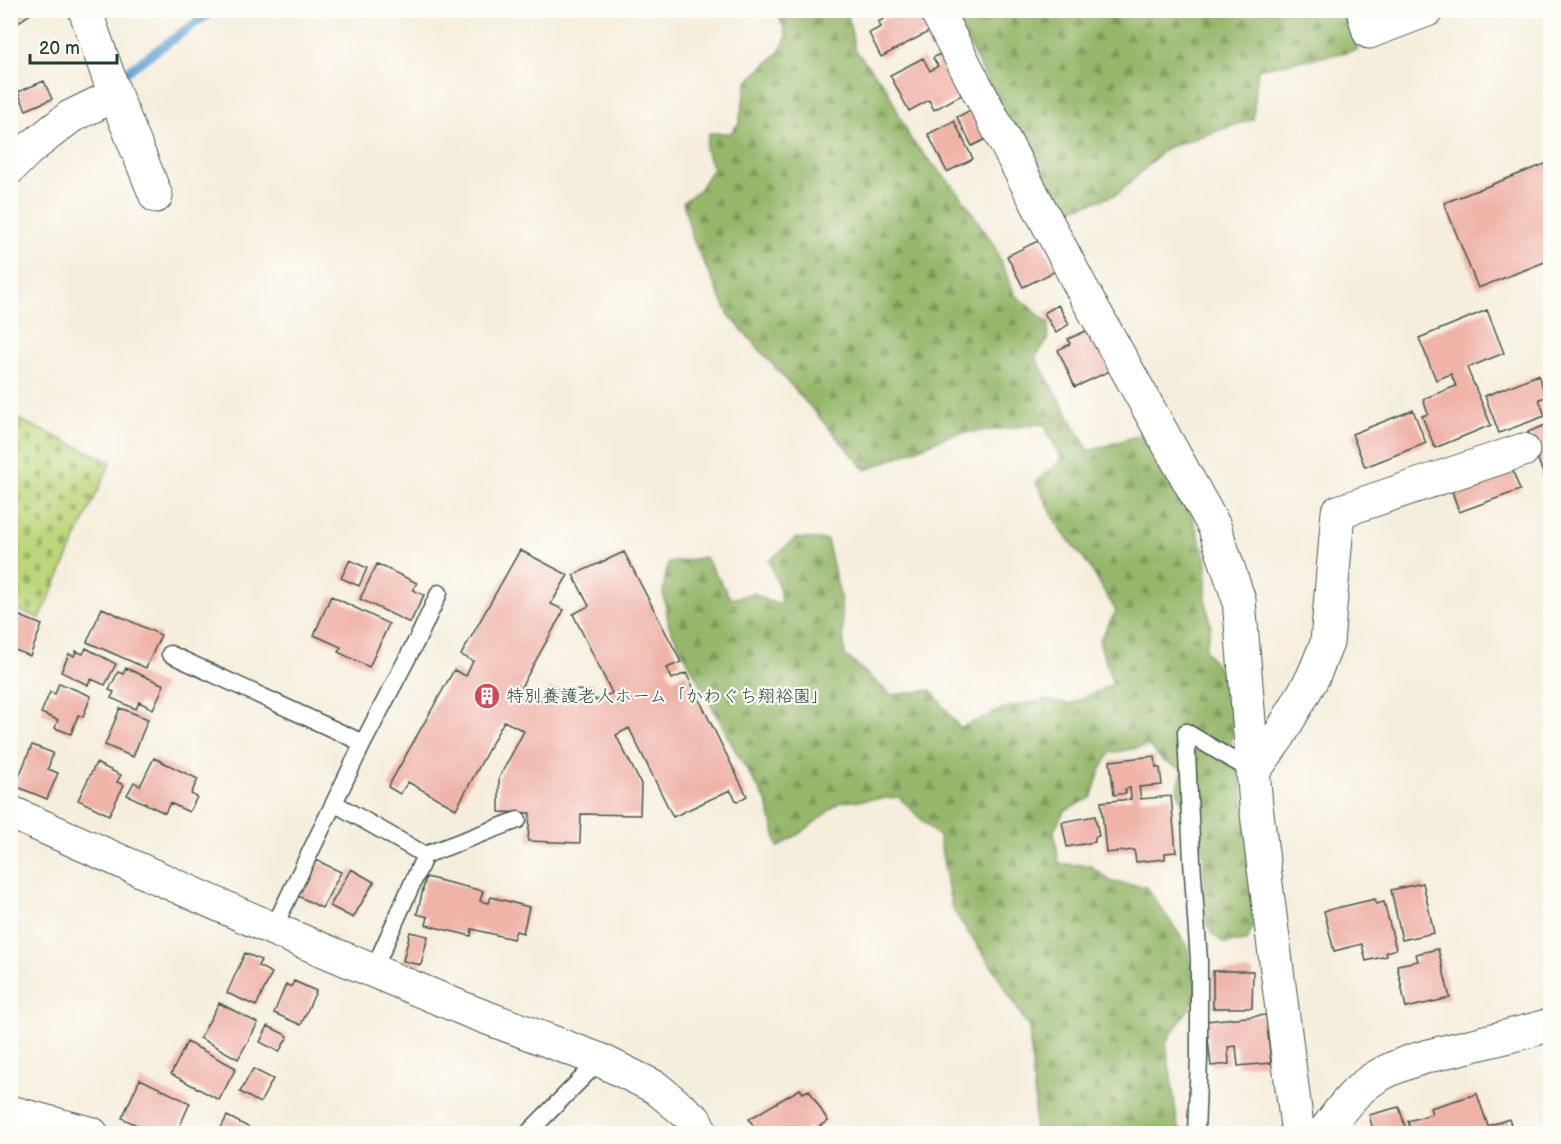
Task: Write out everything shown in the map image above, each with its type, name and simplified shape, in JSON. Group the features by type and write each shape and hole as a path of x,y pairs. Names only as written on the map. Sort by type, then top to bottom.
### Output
{"street":[{"path":"85,10 115,95 156,196"},
{"path":"936,10 1082,289 1214,526 1239,600 1253,772 1298,1134"},
{"path":"1364,10 1369,32 1427,10"},
{"path":"10,168 28,150 70,117 115,95"},
{"path":"1253,772 1279,736 1307,687 1327,643 1338,512 1523,450"},
{"path":"10,812 273,929 469,1011 600,1060 655,1086 694,1120 702,1134"},
{"path":"1323,1134 1348,1100 1382,1074 1428,1056 1551,1025"},
{"path":"10,1112 92,1134"}],"lane":[{"path":"273,929 439,593"},
{"path":"170,654 363,743"},
{"path":"1196,1134 1199,961 1186,732 1253,772"},
{"path":"334,803 425,855"},
{"path":"373,970 425,855 518,820"},
{"path":"527,1134 600,1060"}],"green space":[{"path":"792,11 813,14 816,11 847,11 855,50 886,87 911,140 959,193 994,245 1015,295 1049,323 1047,342 1035,357 1089,451 1143,434 1163,459 1191,513 1207,561 1206,603 1211,626 1205,649 1238,697 1231,745 1242,787 1253,864 1253,925 1247,941 1224,943 1212,934 1199,905 1204,882 1204,853 1177,790 1183,769 1163,761 1149,746 1110,753 1100,771 1091,798 1065,810 1054,830 1059,864 1089,865 1112,882 1146,887 1187,945 1198,995 1166,1042 1178,1127 1186,1133 1034,1133 1035,1100 1029,1028 993,968 952,909 939,837 899,797 840,802 805,830 778,847 767,802 739,757 669,626 663,592 668,563 705,557 731,599 754,593 769,602 782,603 779,587 769,561 796,538 827,540 840,596 845,655 891,695 931,690 960,728 1005,708 1045,700 1070,704 1113,684 1099,641 1116,611 1088,564 1060,529 1036,482 1062,460 1044,424 953,434 866,470 729,315 693,240 683,202 699,190 713,168 705,149 709,133 731,133 739,123 747,82 779,52 787,36 780,19"},
{"path":"952,11 1348,11 1358,50 1258,69 1253,119 1166,148 1118,194 1061,213 1004,114"},
{"path":"11,416 111,462 40,618 11,608"}],"building":[{"path":"10,10 36,10 10,28"},
{"path":"899,10 927,10 936,28 881,57 869,33 881,27 878,22"},
{"path":"947,50 969,91 934,110 929,100 909,111 890,75 923,58 930,71 938,66 933,58"},
{"path":"44,81 52,99 26,110 18,92"},
{"path":"979,106 994,135 972,146 957,117"},
{"path":"954,121 973,159 947,172 928,134"},
{"path":"1550,162 1550,260 1478,288 1444,203"},
{"path":"1040,240 1056,271 1023,287 1007,256"},
{"path":"1058,305 1069,324 1056,333 1044,313"},
{"path":"1487,310 1504,353 1467,368 1491,425 1435,448 1422,416 1428,414 1423,399 1456,386 1451,374 1436,380 1419,338"},
{"path":"1093,328 1112,370 1075,387 1058,350 1070,344 1068,339"},
{"path":"1538,375 1546,397 1539,399 1545,416 1499,433 1485,396"},
{"path":"1413,410 1426,443 1365,467 1352,434"},
{"path":"1550,423 1550,483 1547,484 1528,432"},
{"path":"1511,466 1520,490 1459,512 1451,488"},
{"name":"特別養護老人ホーム「かわぐち翔裕園」","path":"520,550 568,575 551,604 564,610 520,689 542,700 548,689 592,691 596,701 612,693 573,614 589,606 573,575 624,552 681,662 667,668 672,679 686,673 747,796 737,802 730,790 673,817 629,728 616,735 641,784 640,815 581,814 580,843 528,841 530,813 499,812 499,778 524,731 504,721 456,809 408,782 400,794 388,787 454,670 466,676 473,661 461,655"},
{"path":"350,560 367,568 359,586 341,578"},
{"path":"377,564 417,583 413,590 424,595 410,623 360,599"},
{"path":"331,596 389,624 369,667 338,652 341,647 314,635"},
{"path":"102,608 161,635 146,668 87,642"},
{"path":"13,613 42,625 30,656 10,648 10,619"},
{"path":"86,648 116,664 105,685 91,679 88,685 61,672 69,654 74,656 76,651 83,654"},
{"path":"126,668 164,685 153,709 139,702 136,709 111,698 114,692 109,690 118,672 123,674"},
{"path":"59,683 91,696 83,717 78,715 71,734 55,728 58,720 41,713 50,692 55,694"},
{"path":"120,708 148,719 133,757 105,745"},
{"path":"32,745 53,753 48,769 58,773 47,799 15,786"},
{"path":"1155,756 1156,768 1160,768 1162,785 1139,787 1141,799 1171,796 1176,852 1165,853 1165,859 1136,862 1134,850 1106,853 1101,802 1131,799 1130,788 1125,789 1126,793 1114,795 1110,761"},
{"path":"154,758 198,779 191,794 197,797 189,812 170,803 165,813 127,795 134,782 140,786"},
{"path":"96,763 121,775 117,782 124,785 109,815 78,800"},
{"path":"1095,816 1099,836 1095,837 1095,842 1067,847 1062,822"},
{"path":"316,860 341,872 322,908 298,896"},
{"path":"351,869 374,882 353,918 330,906"},
{"path":"426,877 483,891 480,901 489,903 491,897 529,907 523,933 516,931 513,939 472,929 471,936 426,925 428,917 417,914"},
{"path":"1423,883 1434,933 1402,940 1391,890"},
{"path":"1375,899 1376,904 1384,902 1396,949 1386,952 1387,956 1366,961 1362,944 1334,951 1324,911"},
{"path":"410,932 428,936 421,965 403,961"},
{"path":"1438,949 1450,998 1406,1008 1397,965 1418,961 1416,954"},
{"path":"245,953 261,960 258,966 272,973 256,1006 227,993"},
{"path":"1213,971 1253,971 1252,1008 1213,1008"},
{"path":"294,981 316,991 301,1025 274,1013 286,984 291,987"},
{"path":"219,1003 258,1023 238,1059 200,1038"},
{"path":"1266,1015 1271,1063 1238,1066 1236,1046 1228,1047 1229,1064 1211,1066 1206,1021"},
{"path":"268,1026 288,1036 279,1052 260,1042"},
{"path":"187,1042 236,1068 219,1100 171,1074"},
{"path":"253,1069 273,1079 260,1103 240,1092"},
{"path":"140,1079 190,1103 176,1134 155,1134 122,1118"},
{"path":"800,1089 803,1093 809,1090 828,1121 812,1131 809,1127 797,1134 758,1134 749,1119"},
{"path":"1477,1094 1488,1126 1509,1119 1514,1134 1412,1134 1408,1121 1432,1114 1430,1108"},
{"path":"1399,1107 1406,1129 1399,1131 1400,1134 1374,1134 1369,1115"},
{"path":"227,1116 252,1129 249,1134 218,1134"}],"waterway":[{"path":"119,77 214,10"}],"place":[{"name":"特別養護老人ホーム「かわぐち翔裕園」","path":"487,696"}]}
